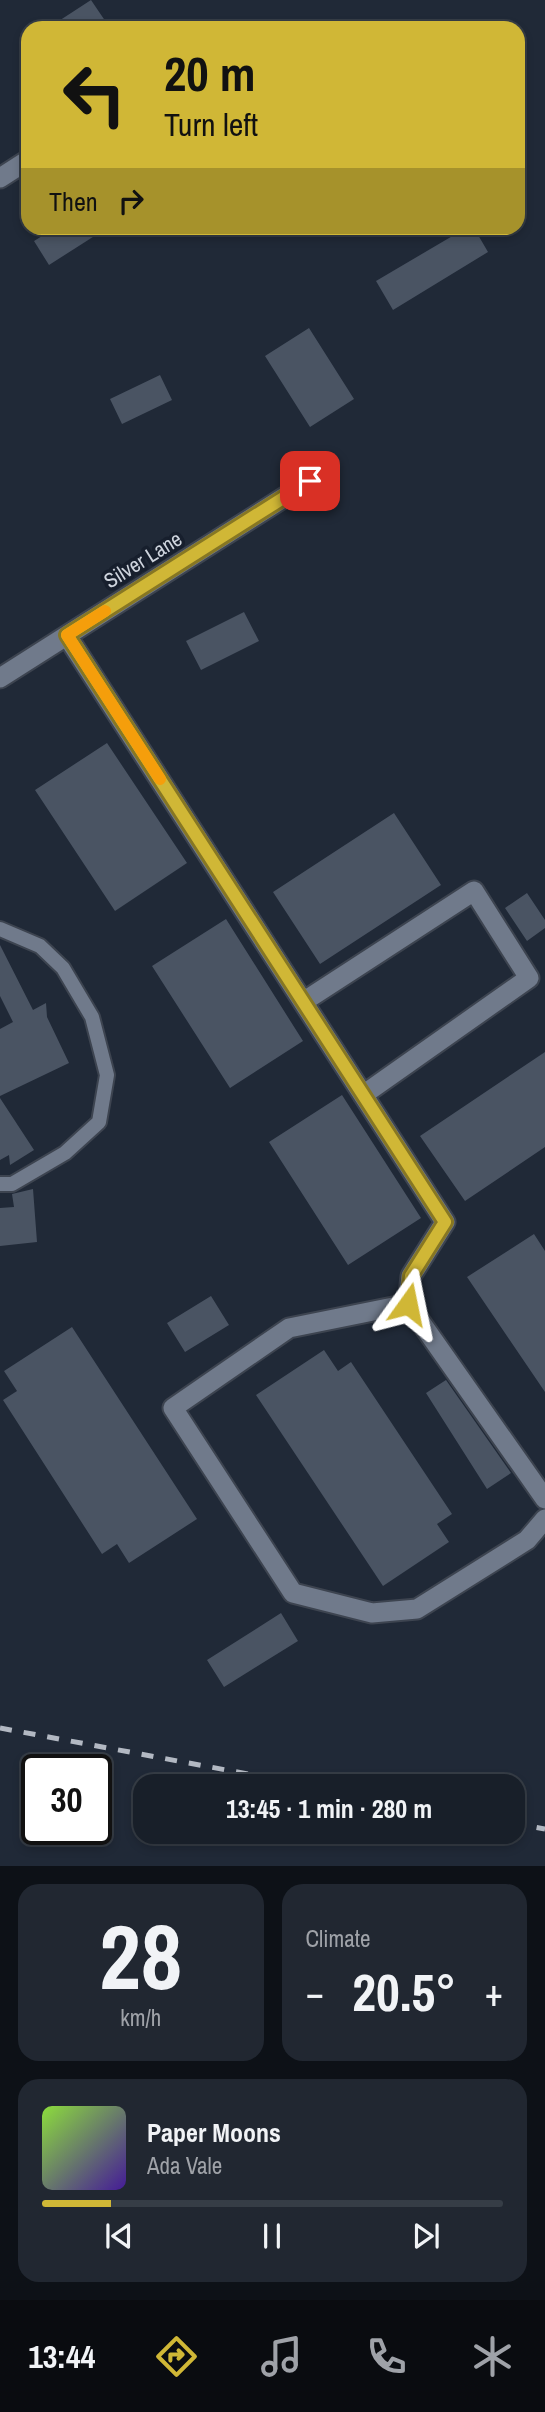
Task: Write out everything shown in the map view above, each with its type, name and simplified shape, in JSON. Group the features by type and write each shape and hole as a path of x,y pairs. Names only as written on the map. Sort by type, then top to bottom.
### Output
{"street":[{"path":"0,178 21,164"},
{"name":"Silver Lane","path":"0,678 310,481"},
{"path":"67,635 445,1222 411,1276 408,1304 545,1499"},
{"path":"303,1002 474,891 529,978 363,1095"},
{"path":"408,1304 289,1328 173,1408 293,1593 372,1613 417,1609 527,1540 545,1519"}],"lane":[{"path":"0,929 40,946 63,968 92,1017 107,1075 99,1122 65,1153 12,1184 0,1184"}],"building":[{"path":"91,0 105,21 59,21"},
{"path":"44,235 96,235 49,265 34,241"},
{"path":"454,235 478,235 488,252 393,310 376,281"},
{"path":"309,328 354,399 310,427 265,356"},
{"path":"160,375 172,400 122,424 110,399"},
{"path":"244,612 259,641 201,670 186,641"},
{"path":"107,743 187,863 115,911 35,790"},
{"path":"394,813 441,885 320,964 273,892"},
{"path":"527,893 545,920 545,928 527,941 505,908"},
{"path":"226,919 303,1041 230,1088 152,966"},
{"path":"0,945 33,1010 46,1003 47,1017 69,1063 0,1096 0,1029 13,1022 0,996"},
{"path":"545,1052 545,1147 465,1201 420,1136"},
{"path":"342,1095 421,1218 348,1265 269,1142"},
{"path":"0,1098 34,1150 10,1165 9,1155 0,1160"},
{"path":"33,1189 37,1242 0,1246 0,1208 14,1207 12,1194"},
{"path":"534,1234 545,1251 545,1392 467,1277"},
{"path":"211,1296 229,1325 185,1352 167,1323"},
{"path":"72,1327 197,1519 129,1563 117,1544 102,1554 3,1400 17,1391 4,1371"},
{"path":"324,1350 338,1371 351,1362 452,1514 437,1524 449,1542 383,1586 256,1395"},
{"path":"446,1380 511,1473 487,1489 426,1393"},
{"path":"281,1613 298,1641 224,1687 207,1660"}],"railway":[{"path":"0,1728 248,1774"},
{"path":"525,1825 545,1829"}],"slow traffic":[{"path":"105,611 67,635 160,779"}],"route":[{"path":"310,481 67,635 445,1222 411,1276 408,1304"}]}
